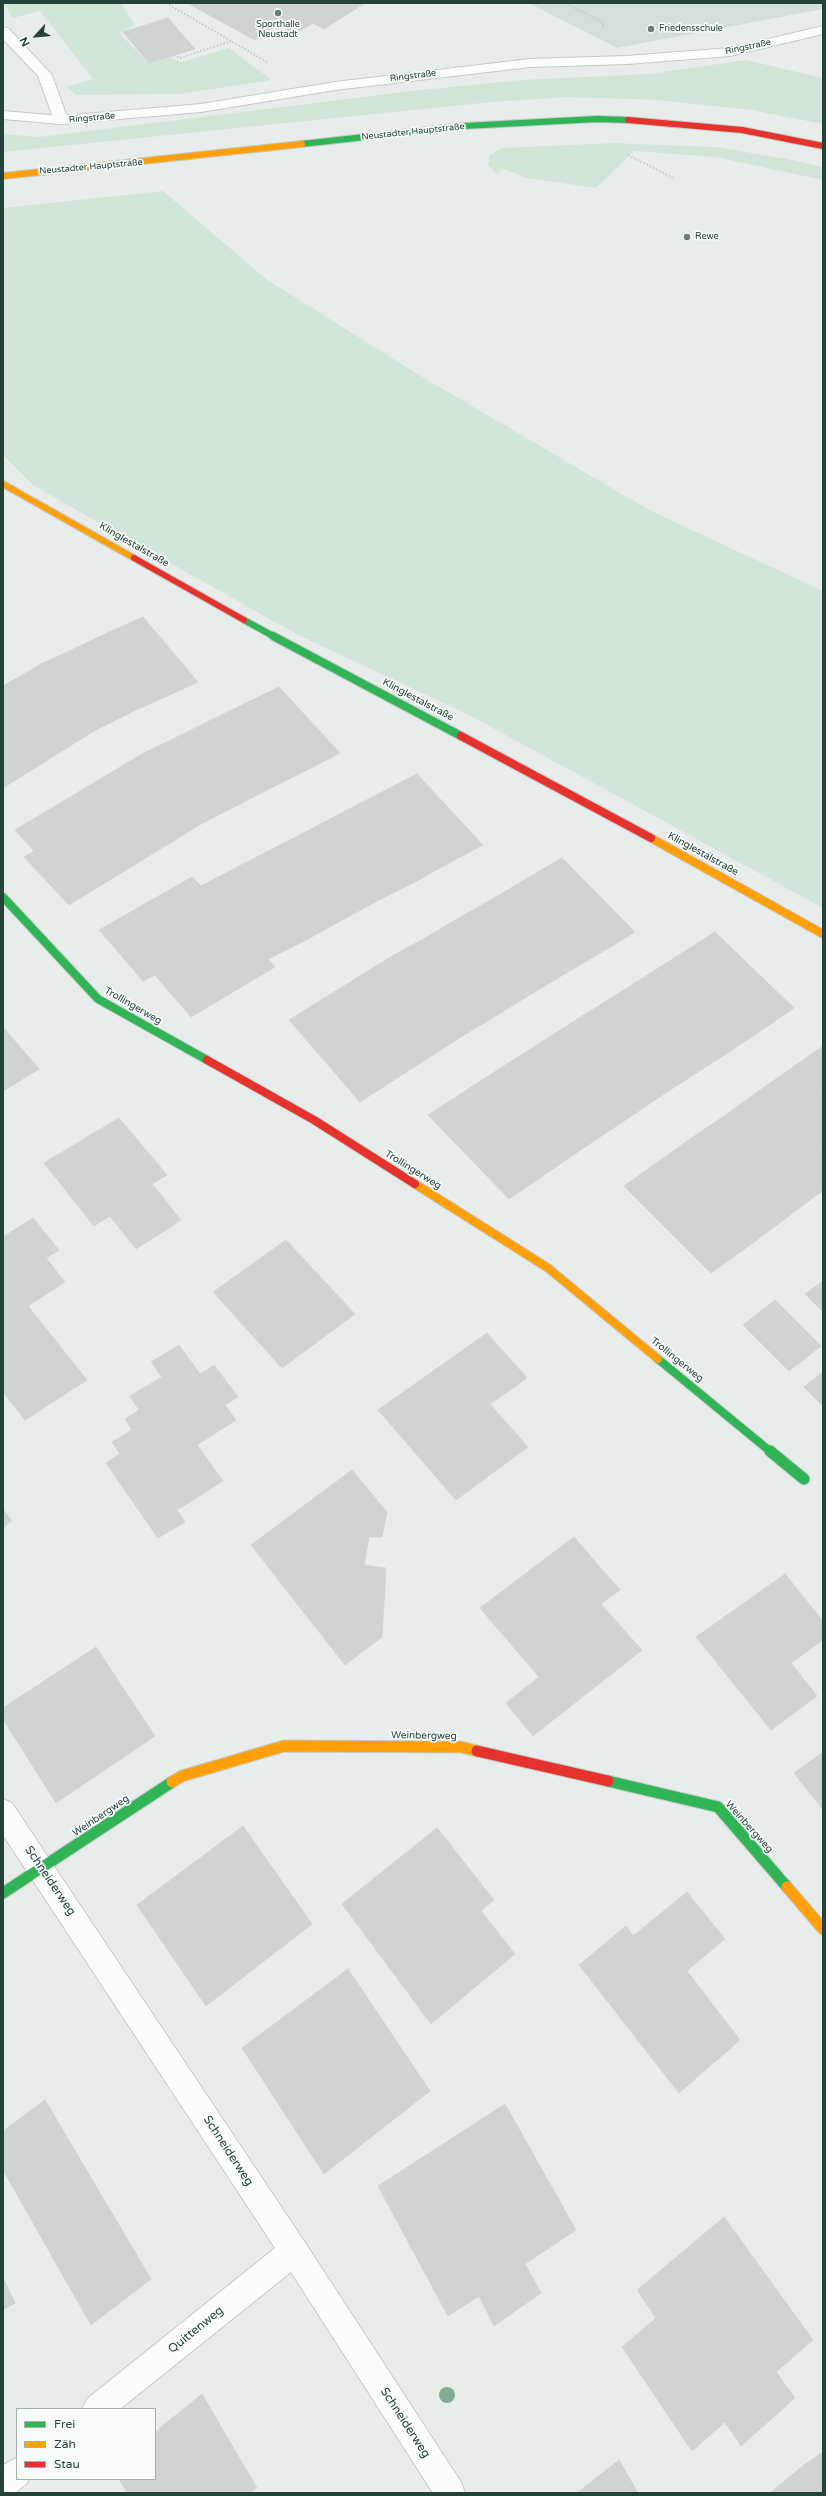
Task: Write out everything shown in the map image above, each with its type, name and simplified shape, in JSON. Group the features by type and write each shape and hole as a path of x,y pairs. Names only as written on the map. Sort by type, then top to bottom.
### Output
{"street":[{"name":"Ringstraße","path":"3,115 61,120 200,108 335,86 530,63 627,60 730,52 823,30"},
{"path":"3,31 45,75 61,120"},
{"name":"Neustadter Hauptstraße","path":"3,176 132,164 464,126 597,120 662,122 742,130 823,146"},
{"name":"Klinglestalstraße","path":"3,484 219,606 668,847 823,934"},
{"name":"Trollingerweg","path":"3,897 98,999 314,1120 548,1268 804,1479"},
{"name":"Weinbergweg","path":"3,1894 182,1776 284,1746 461,1747 718,1807 823,1929"},
{"name":"Schneiderweg","path":"3,1812 42,1868 294,2251 450,2493"},
{"name":"Quittenweg","path":"98,2408 294,2251"},
{"path":"3,2484 16,2474"}],"path":[{"path":"166,3 272,65"},
{"path":"565,3 604,23 599,29"},
{"path":"174,55 180,58 231,41"},
{"path":"626,152 628,156 675,179"}],"shaded area":[{"name":"Friedensschule","path":"529,3 823,3 823,9 617,48"}],"green space":[{"path":"3,3 121,3 135,25 119,33 149,63 168,57 181,62 229,48 272,80 179,94 76,95 66,87 93,79 40,11 13,18"},
{"path":"746,60 823,78 823,124 751,110 657,100 568,97 492,102 3,152 3,134 39,137 411,91 522,80 649,74"},
{"path":"612,143 717,147 792,160 823,167 823,180 715,157 634,151 596,188 526,178 504,169 497,174 488,165 490,155 502,148"},
{"path":"163,191 266,279 419,375 651,511 823,591 823,908 467,714 296,634 34,486 3,455 3,208"}],"building":[{"name":"Sporthalle Neustadt","path":"187,3 365,3 324,29 313,23 295,34 279,25 255,40"},
{"path":"168,18 195,49 149,63 123,32"},
{"path":"143,617 198,682 163,698 109,632"},
{"path":"109,632 163,698 134,711 80,646"},
{"path":"80,646 134,711 94,731 41,664"},
{"path":"41,664 94,731 3,788 3,686"},
{"path":"279,687 340,753 305,771 246,703"},
{"path":"246,703 305,771 271,788 211,720"},
{"path":"211,720 271,788 236,806 177,737"},
{"path":"177,737 236,806 201,824 142,754"},
{"path":"142,754 201,824 69,905 24,857 34,851 15,830"},
{"path":"417,774 483,845 449,863 384,791"},
{"path":"384,791 449,863 415,882 349,809"},
{"path":"349,809 415,882 379,900 315,827"},
{"path":"315,827 379,900 344,919 280,845"},
{"path":"280,845 344,919 308,939 245,863"},
{"path":"562,858 635,932 602,952 529,877"},
{"path":"245,863 308,939 268,959 275,967 191,1017 155,975 143,981 99,930 192,877 201,886"},
{"path":"529,877 602,952 568,972 496,897"},
{"path":"496,897 568,972 533,993 462,916"},
{"path":"462,916 533,993 499,1014 427,937"},
{"path":"715,932 794,1008 762,1030 682,953"},
{"path":"427,937 499,1014 464,1035 392,956"},
{"path":"682,953 762,1030 729,1052 649,974"},
{"path":"392,956 464,1035 360,1102 289,1020"},
{"path":"649,974 729,1052 695,1074 616,995"},
{"path":"616,995 695,1074 661,1096 582,1016"},
{"path":"582,1016 661,1096 627,1119 548,1038"},
{"path":"3,1027 39,1069 3,1091"},
{"path":"548,1038 627,1119 591,1143 513,1060"},
{"path":"823,1046 823,1095 793,1067"},
{"path":"513,1060 591,1143 509,1199 428,1115"},
{"path":"793,1067 823,1095 823,1149 760,1090"},
{"path":"760,1090 823,1149 823,1191 814,1197 727,1114"},
{"path":"727,1114 814,1197 781,1222 693,1137"},
{"path":"119,1118 167,1175 152,1184 181,1220 136,1249 110,1216 94,1226 44,1163"},
{"path":"693,1137 781,1222 746,1248 659,1161"},
{"path":"659,1161 746,1248 711,1273 624,1186"},
{"path":"33,1218 59,1250 46,1258 65,1282 28,1306 87,1380 25,1420 3,1392 3,1237"},
{"path":"286,1240 355,1314 282,1368 213,1292"},
{"path":"823,1281 823,1312 805,1294"},
{"path":"775,1300 821,1346 789,1371 743,1325"},
{"path":"487,1333 527,1378 490,1404 528,1447 456,1500 378,1410"},
{"path":"179,1345 200,1374 214,1365 238,1397 225,1405 236,1420 197,1445 223,1481 177,1510 185,1522 158,1538 106,1463 120,1454 112,1442 132,1430 125,1419 139,1410 130,1396 162,1377 151,1362"},
{"path":"823,1372 823,1406 804,1387"},
{"path":"352,1470 387,1512 382,1537 369,1537 364,1565 386,1568 382,1637 345,1665 251,1545"},
{"path":"3,1509 12,1521 3,1527"},
{"path":"574,1537 620,1590 601,1604 642,1650 533,1736 506,1703 539,1677 480,1608"},
{"path":"785,1574 823,1621 823,1640 791,1663 817,1696 771,1730 696,1637"},
{"path":"96,1647 155,1736 56,1803 3,1719 3,1708"},
{"path":"823,1752 823,1810 794,1773"},
{"path":"243,1826 312,1924 206,2006 137,1905"},
{"path":"437,1828 494,1900 481,1911 515,1954 431,2024 342,1904"},
{"path":"687,1892 725,1939 687,1971 740,2040 679,2093 579,1965 626,1926 633,1936"},
{"path":"348,1969 430,2091 324,2174 242,2048"},
{"path":"45,2100 151,2279 91,2325 3,2170 3,2131"},
{"path":"505,2104 576,2230 525,2264 541,2293 494,2326 479,2296 448,2316 378,2186"},
{"path":"724,2217 813,2340 776,2372 795,2398 741,2446 725,2422 692,2451 622,2347 656,2318 637,2290"},
{"path":"3,2278 15,2303 3,2310"},
{"path":"202,2394 257,2488 250,2493 127,2493 120,2480 156,2480 156,2431"},
{"path":"823,2452 823,2493 770,2493 804,2465"},
{"path":"619,2460 638,2493 577,2493"}],"traffic: fast":[{"path":"302,144 464,126 597,119 628,120"},
{"path":"244,620 461,736"},
{"path":"3,897 98,999 207,1060"},
{"path":"658,1359 804,1479"},
{"path":"608,1781 718,1807 787,1887"},
{"path":"3,1893 172,1782"}],"traffic: slow":[{"path":"3,176 302,144"},
{"path":"3,484 134,558"},
{"path":"651,838 823,934"},
{"path":"415,1184 548,1268 658,1359"},
{"path":"172,1782 182,1776 284,1746 461,1747 477,1751"},
{"path":"787,1887 823,1929"}],"traffic: jam":[{"path":"628,120 742,130 823,146"},
{"path":"134,558 244,620"},
{"path":"461,736 651,838"},
{"path":"207,1060 314,1120 415,1184"},
{"path":"477,1751 608,1781"}],"place":[{"name":"Sporthalle Neustadt","path":"278,13"},
{"name":"Friedensschule","path":"651,29"},
{"name":"Rewe","path":"687,237"}]}
